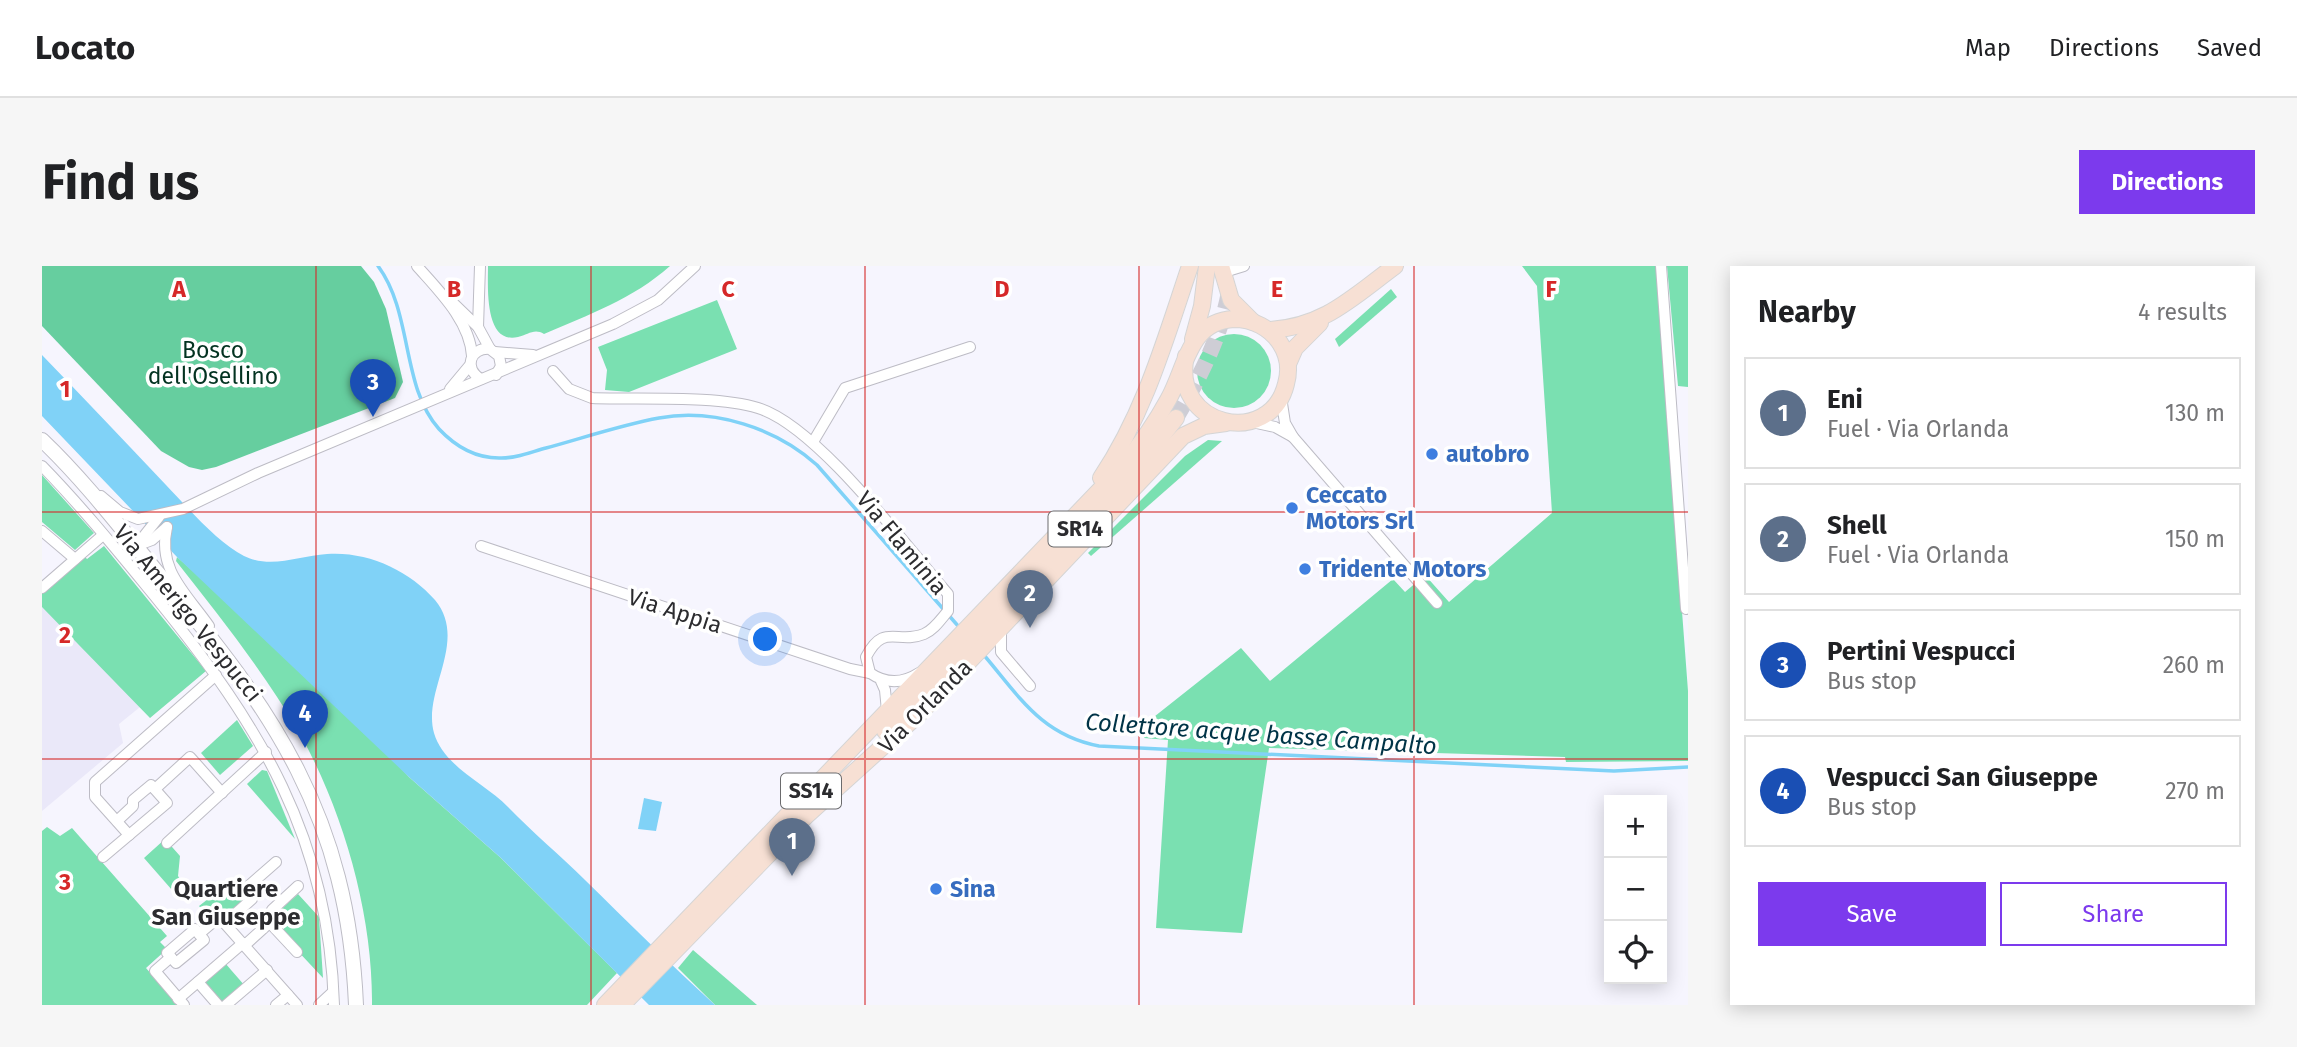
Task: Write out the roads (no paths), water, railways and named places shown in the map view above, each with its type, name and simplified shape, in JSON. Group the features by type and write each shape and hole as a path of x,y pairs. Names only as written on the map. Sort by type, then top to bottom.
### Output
{"main road":[{"name":"SR14","path":"1074,514 1101,479 1132,428 1147,396 1190,266"},
{"path":"1287,364 1295,348 1329,314 1395,266"},
{"path":"1216,268 1231,300 1279,342 1287,364 1287,380 1282,397"},
{"path":"1216,268 1190,349 1185,380 1195,404 1208,415 1241,422"},
{"path":"1190,349 1205,329 1220,322 1237,319 1261,326 1305,326 1329,314"},
{"name":"SS14","path":"1074,514 1123,466 1145,438 1171,396 1190,349"},
{"name":"SS14","path":"1241,422 1264,415 1282,397"},
{"name":"SR14","path":"985,634 1131,475 1175,418"},
{"name":"Via Orlanda","path":"616,1003 807,815 868,762 961,652 985,634 1183,436 1209,425 1241,422"},
{"name":"Via Amerigo Vespucci","path":"44,442 136,546 233,663 277,728 306,786 324,832 347,916 356,1005"},
{"name":"Via Orlanda","path":"674,944 938,658 961,652 985,634 1074,514"}],"street":[{"path":"417,266 463,318 478,327 501,362 496,375"},
{"path":"478,327 480,266"},
{"path":"44,442 111,505 138,519 159,517 613,324 667,293 695,266"},
{"path":"1216,268 1244,266"},
{"path":"1661,266 1686,609"},
{"path":"480,278 463,318 470,340 473,373 481,379"},
{"path":"813,442 845,388 970,347"},
{"path":"445,394 480,349 539,355"},
{"name":"Via Flaminia","path":"553,371 569,389 592,398 754,407 784,419 813,442 948,594 948,611 927,634 915,637 884,636 876,640 866,657 870,673"},
{"name":"Via Orlanda","path":"1282,397 1285,422 1293,437 1437,603"},
{"name":"Via Orlanda","path":"1241,422 1275,427 1293,437"},
{"path":"42,466 103,534 216,675 266,752 288,794 312,860 326,917 334,1005"},
{"path":"136,546 148,536 167,527 183,509"},
{"path":"148,536 159,517"},
{"path":"167,527 163,554 170,571 233,663"},
{"path":"42,531 75,559"},
{"path":"42,587 103,534"},
{"name":"Via Appia","path":"481,546 850,669 870,673"},
{"path":"985,634 1030,686"},
{"path":"881,681 903,681 916,675 938,658"},
{"path":"870,673 881,681 887,699 887,711"},
{"path":"129,835 95,797 98,777 216,675"},
{"path":"167,844 266,752"},
{"path":"155,789 190,757 222,793"},
{"path":"103,857 167,803 151,785 133,800 133,806 117,821"},
{"path":"225,923 253,899 244,890 276,862"},
{"path":"297,1005 244,944 219,917 199,934 195,929 167,953 171,957 155,971 181,1002 198,982 244,944 277,916 272,910 298,886"},
{"path":"270,922 297,952"},
{"path":"226,1005 267,970"},
{"path":"198,982 218,1005"},
{"path":"318,1005 333,992"},
{"path":"276,1005 288,995"}],"water":[{"path":"42,355 193,514 234,550 254,560 275,562 327,554 372,559 400,571 425,589 444,616 448,632 432,717 439,745 456,765 508,807 715,1005 649,1005 501,858 409,777 177,557 42,416"},
{"path":"644,798 662,802 656,831 638,829"}],"waterway":[{"name":"Collettore acque basse Campalto","path":"378,266 397,305 418,392 439,429 459,446 482,456 505,458 616,428 680,416 722,419 763,431 801,452 817,465 959,627"},
{"name":"Collettore acque basse Campalto","path":"983,654 1020,699 1046,723 1079,741 1099,746 1614,771 1688,767"}],"tunnel":[{"path":"1176,418 1209,354 1222,321 1230,286"}],"place":[{"name":"Pertini Vespucci","path":"373,417"},
{"name":"autobro","path":"1432,454"},
{"name":"Ceccato Motors Srl","path":"1292,508"},
{"name":"Tridente Motors","path":"1305,569"},
{"name":"Shell","path":"1030,628"},
{"name":"Vespucci San Giuseppe","path":"305,748"},
{"name":"Eni","path":"792,876"},
{"name":"Sina","path":"936,889"}],"district":[{"name":"Quartiere San Giuseppe","path":"226,903"}],"park label":[{"name":"Bosco dell'Osellino","path":"213,363"}]}
